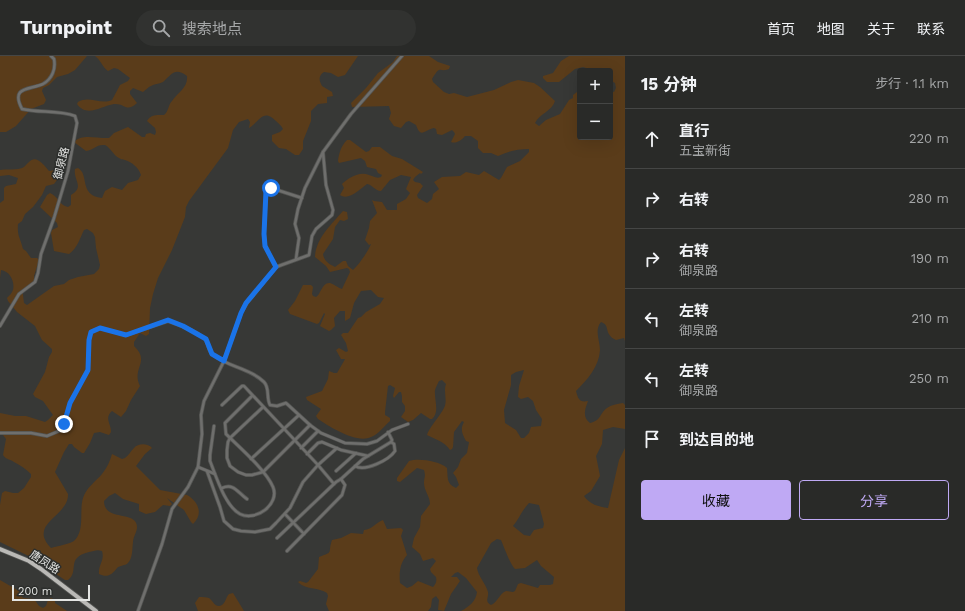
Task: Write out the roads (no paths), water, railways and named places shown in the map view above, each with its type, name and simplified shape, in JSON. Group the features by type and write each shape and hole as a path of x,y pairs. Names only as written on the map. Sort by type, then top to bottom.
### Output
{"highway":[{"name":"唐凤路","path":"0,549 29,561 96,611"}],"street":[{"name":"御泉路","path":"0,326 19,294 35,282 41,254 54,218 68,171 76,135 77,123 75,116 22,109 18,102 20,92 25,88 44,84 52,75 55,67 54,59 50,56"},
{"path":"296,259 299,238 295,224 298,209 323,152 351,114 402,56"},
{"path":"138,611 162,544 172,509 188,488 198,467 204,401 224,361 241,313 246,303 276,267 296,259 302,259 309,255 312,236 316,229 332,215 333,210 326,185 323,152"},
{"path":"276,267 265,246 264,234 266,191 271,188 302,198"},
{"path":"0,433 31,433 48,436 59,431 64,424 70,403 88,370 89,340 91,332 100,328 126,335 168,320 183,326 206,339 212,354 247,371 263,381 266,385 270,405 277,406 286,403 310,425 345,443 366,444 377,441 388,432 408,424"},
{"path":"222,405 242,386 318,465 334,484"},
{"path":"214,426 210,461 227,500 240,514 251,516 263,511 270,505 273,497 273,488 263,472 226,434 225,423 252,396"},
{"path":"262,407 230,438 228,442 227,458 230,466 238,472 246,475 263,472 310,425"},
{"path":"251,459 299,414"},
{"path":"301,448 318,430"},
{"path":"355,466 362,468 380,463 395,451 394,444 391,442 392,440 388,432"},
{"path":"307,454 318,443 322,442 337,448 368,456"},
{"path":"277,538 355,466 391,442"},
{"path":"207,472 220,507 222,517 227,525 233,529 255,532 270,529 285,514 290,508 303,482 318,465 337,448"},
{"path":"336,471 356,453"},
{"path":"198,467 216,475"},
{"path":"288,551 342,495 345,485 341,479"},
{"path":"222,488 232,486 247,499"},
{"path":"285,514 304,534"}]}
